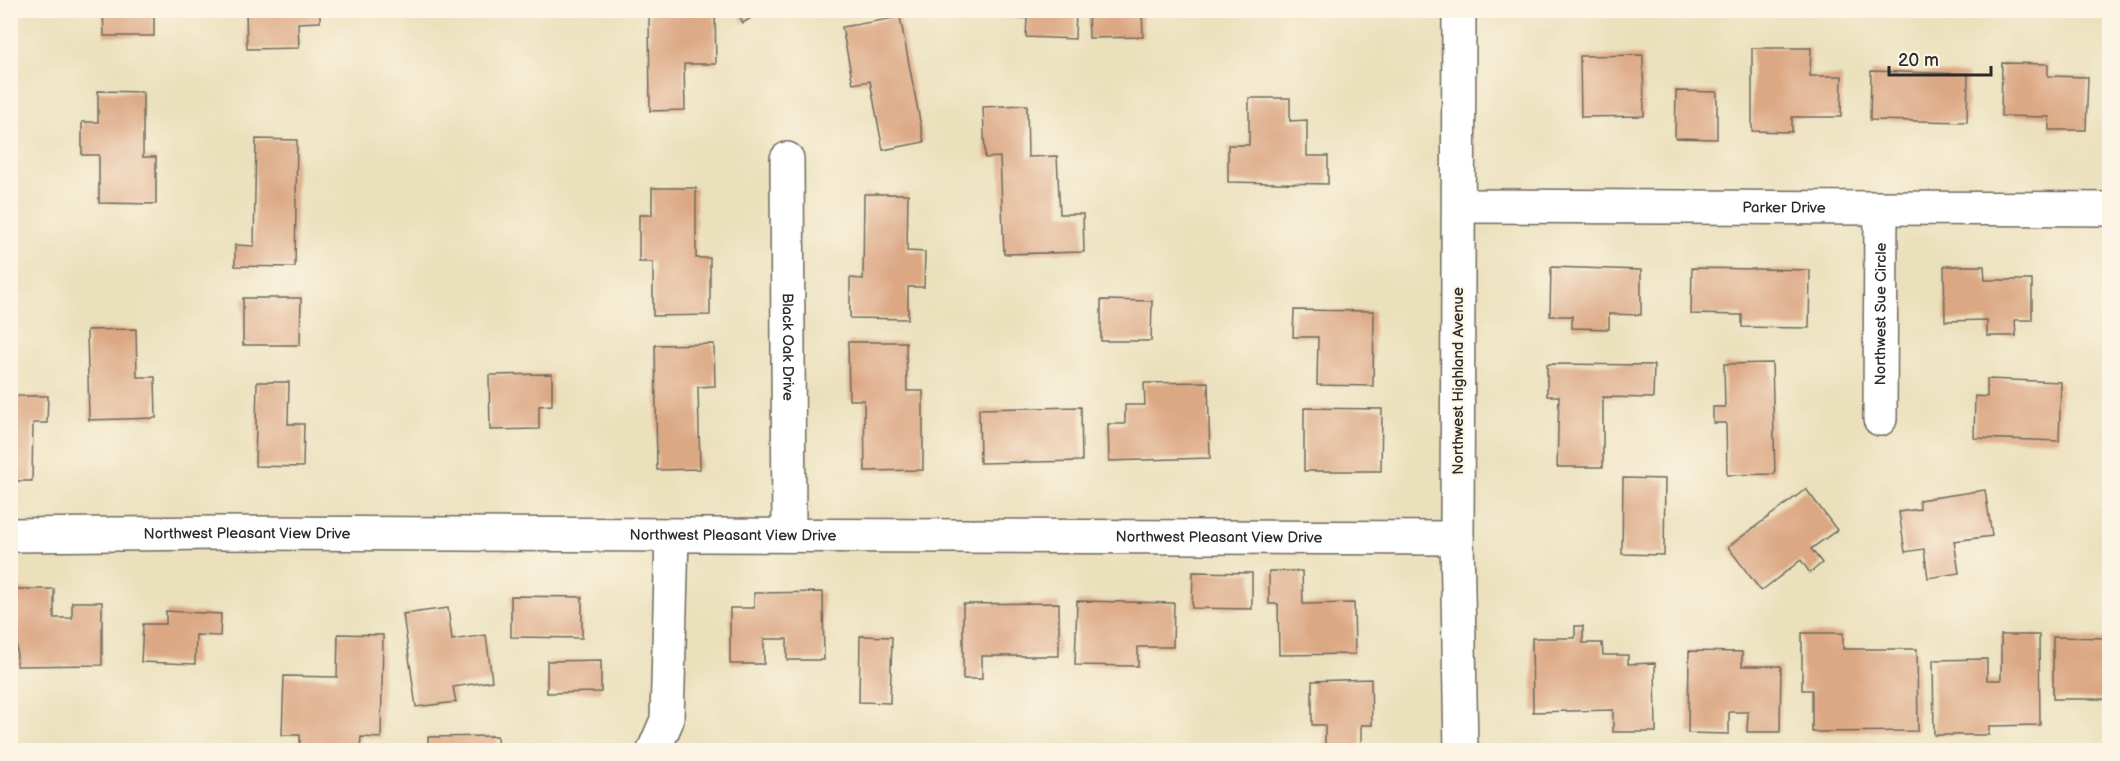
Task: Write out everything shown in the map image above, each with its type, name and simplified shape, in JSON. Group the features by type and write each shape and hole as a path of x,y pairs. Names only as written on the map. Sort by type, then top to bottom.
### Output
{"street":[{"name":"Northwest Highland Avenue","path":"1459,10 1457,538 1461,750"},
{"name":"Black Oak Drive","path":"787,159 789,535"},
{"name":"Parker Drive","path":"1460,207 2109,209"},
{"name":"Northwest Sue Circle","path":"1880,419 1881,209"},
{"name":"Northwest Pleasant View Drive","path":"10,536 220,533 1457,538"},
{"path":"654,750 667,720 672,536"}],"building":[{"path":"103,10 154,10 154,36 104,36"},
{"path":"246,10 320,10 320,22 298,23 299,48 247,49"},
{"path":"649,10 715,10 716,64 684,64 685,110 650,111"},
{"path":"736,10 764,10 743,23"},
{"path":"991,10 1076,10 1075,39 1026,37 1027,18 991,17"},
{"path":"1088,10 1142,10 1143,37 1089,38"},
{"path":"900,17 924,142 883,150 870,81 853,84 842,27"},
{"path":"1752,48 1811,48 1810,76 1842,76 1841,117 1792,117 1792,132 1752,131"},
{"path":"1643,55 1644,116 1581,117 1580,56"},
{"path":"2002,63 2048,64 2048,76 2088,77 2086,130 2049,130 2049,117 2001,116"},
{"path":"1871,71 1968,74 1967,122 1870,120"},
{"path":"98,91 143,92 143,157 156,157 156,204 99,203 99,155 82,155 82,122 98,122"},
{"path":"1676,91 1717,92 1717,139 1675,138"},
{"path":"1249,98 1290,98 1290,121 1307,120 1307,156 1328,156 1328,184 1228,182 1228,145 1249,145"},
{"path":"1027,105 1028,157 1057,156 1060,214 1083,214 1084,252 1004,254 1000,157 985,158 983,107"},
{"path":"256,139 297,140 295,267 235,266 235,245 254,246"},
{"path":"652,188 696,188 696,258 710,258 710,315 653,316 653,262 639,262 639,215 652,215"},
{"path":"864,194 908,194 907,251 925,252 924,287 908,287 908,319 850,318 850,278 863,279"},
{"path":"1944,266 1984,266 1985,280 2032,280 2032,320 2015,320 2016,336 1987,336 1987,320 1945,321"},
{"path":"1551,267 1641,270 1641,315 1609,314 1609,329 1572,328 1572,316 1550,316"},
{"path":"1692,268 1810,270 1809,328 1742,327 1742,315 1691,314"},
{"path":"243,298 301,298 300,345 243,345"},
{"path":"1101,300 1152,301 1151,341 1101,341"},
{"path":"1294,310 1374,311 1373,386 1317,385 1318,337 1293,337"},
{"path":"136,329 137,377 155,377 156,418 89,420 87,330"},
{"path":"848,342 906,342 907,391 923,391 923,470 865,471 864,400 849,400"},
{"path":"714,344 715,386 698,387 700,469 657,470 655,345"},
{"path":"1772,363 1775,474 1727,475 1726,423 1713,423 1713,407 1725,407 1724,364"},
{"path":"1547,364 1654,365 1653,398 1603,397 1603,467 1557,467 1559,396 1547,396"},
{"path":"552,374 552,405 539,406 539,429 490,430 489,375"},
{"path":"1987,379 2061,382 2059,441 1974,438 1975,396 1987,397"},
{"path":"257,382 289,382 288,424 304,424 303,467 255,466"},
{"path":"1208,382 1210,458 1109,461 1108,424 1125,424 1125,405 1145,405 1144,383"},
{"path":"10,396 48,396 47,423 33,423 32,481 10,481"},
{"path":"1081,407 1082,461 980,463 979,409"},
{"path":"1304,408 1382,409 1381,471 1304,471"},
{"path":"1623,478 1665,479 1664,555 1622,554"},
{"path":"1806,489 1837,530 1811,549 1822,563 1810,573 1801,560 1761,591 1728,547"},
{"path":"1985,490 1992,536 1954,541 1959,573 1928,578 1924,549 1905,552 1899,512 1920,509 1919,500"},
{"path":"1269,571 1302,571 1303,604 1354,603 1355,654 1279,655 1278,604 1269,604"},
{"path":"1193,572 1252,573 1252,609 1192,608"},
{"path":"16,589 54,589 54,618 72,618 72,602 102,602 102,665 17,666"},
{"path":"823,592 824,660 787,660 787,639 764,639 764,664 730,664 730,608 754,608 754,593"},
{"path":"511,596 582,597 582,638 511,637"},
{"path":"1077,601 1174,603 1173,647 1138,647 1138,666 1075,665"},
{"path":"1059,603 1059,656 982,656 982,679 963,679 963,604"},
{"path":"448,608 452,640 486,635 492,681 453,687 456,702 416,707 403,614"},
{"path":"166,611 221,614 220,636 196,635 195,664 141,662 143,624 166,624"},
{"path":"1575,626 1583,626 1583,643 1602,643 1603,655 1628,655 1628,664 1655,663 1656,732 1613,732 1613,710 1533,712 1532,638 1575,638"},
{"path":"1802,633 1843,633 1843,649 1917,649 1918,731 1812,732 1812,690 1802,690"},
{"path":"338,634 383,635 381,738 361,737 360,750 300,750 300,735 282,735 284,676 337,677"},
{"path":"2001,635 2039,635 2040,725 1989,726 1989,735 1934,735 1933,660 1987,659 1987,680 2001,680"},
{"path":"860,636 892,637 890,703 859,702"},
{"path":"2053,637 2110,638 2110,699 2053,699"},
{"path":"1689,651 1742,652 1742,666 1781,666 1780,732 1747,732 1748,712 1729,712 1729,734 1688,733"},
{"path":"601,660 601,692 547,693 547,661"},
{"path":"1371,679 1372,725 1361,725 1361,750 1325,750 1325,725 1312,725 1312,681"},
{"path":"497,736 498,750 428,750 428,737"}]}
